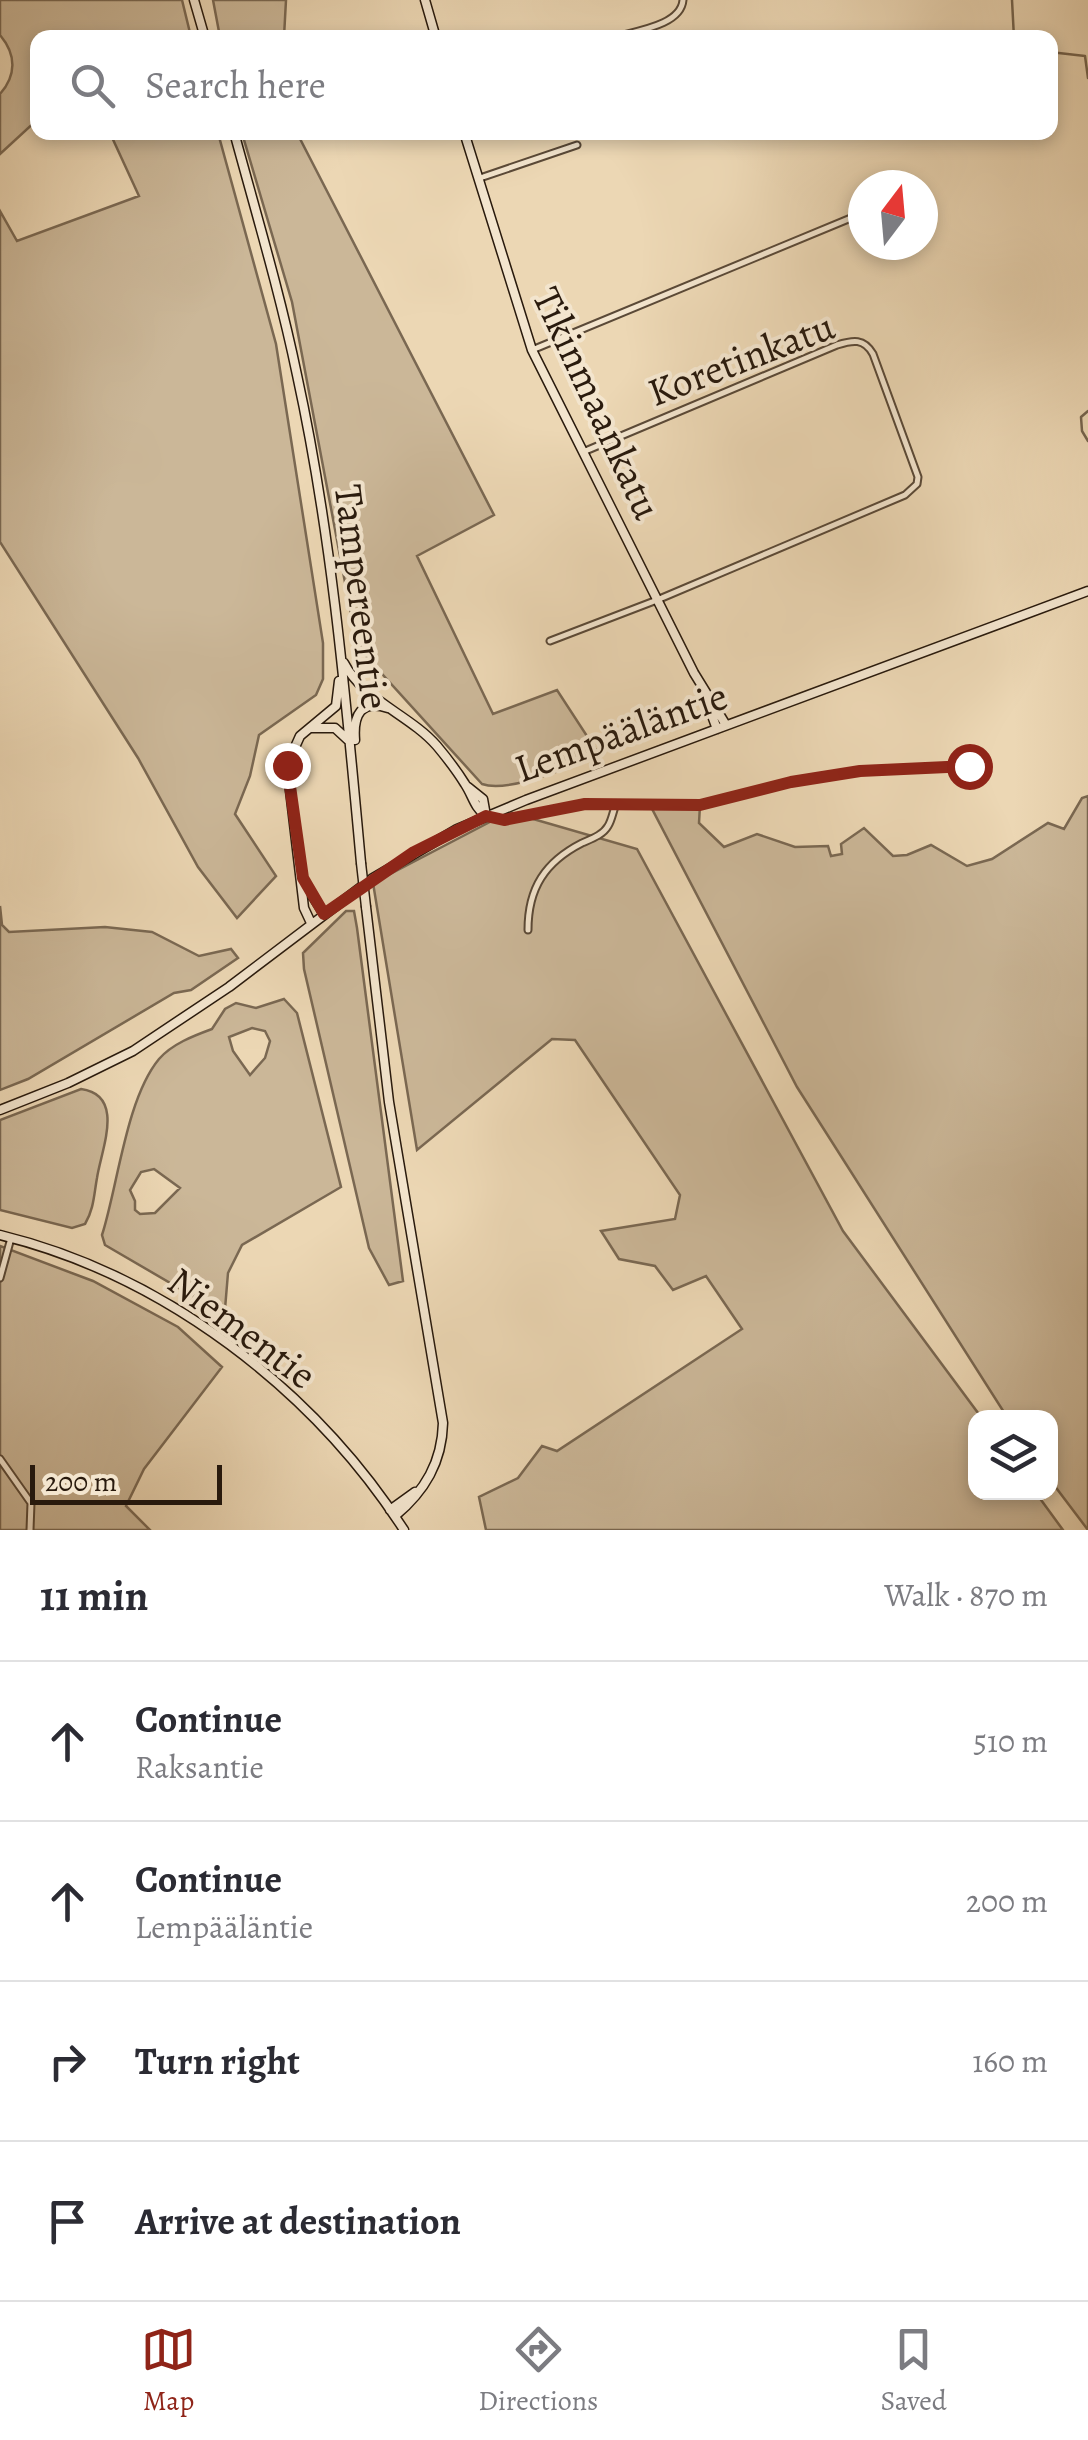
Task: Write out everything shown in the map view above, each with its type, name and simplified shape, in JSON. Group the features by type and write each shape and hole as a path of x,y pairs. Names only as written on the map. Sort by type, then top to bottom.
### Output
{"main road":[{"path":"194,0 203,30"},
{"path":"425,0 434,30"},
{"name":"Tampereentie","path":"236,140 298,376 326,535 390,1102 442,1410 441,1449 436,1466 422,1487 393,1513"},
{"name":"Tikinmaankatu","path":"466,140 532,350 722,727"},
{"name":"Lempääläntie","path":"0,1110 68,1084 144,1044 414,852 486,816 1088,590"},
{"path":"311,923 304,908 287,765 294,744 338,702 340,645"},
{"path":"342,659 356,681 438,747 486,804 486,816"},
{"path":"354,783 354,727 358,712 366,706 379,705 401,714"},
{"path":"308,730 335,728 345,735 351,749"},
{"path":"303,878 324,914"},
{"name":"Niementie","path":"0,1235 107,1272 151,1295 232,1348 318,1423 359,1468 404,1530"}],"street":[{"path":"637,30 675,18 683,0"},
{"path":"477,178 577,145"},
{"path":"532,350 848,219"},
{"name":"Koretinkatu","path":"583,452 850,341 864,342 873,354 916,469 917,484 905,495 657,600"},
{"path":"550,640 657,600"},
{"path":"486,816 499,820 565,806 700,805 791,782 860,771 969,766"},
{"path":"528,930 531,894 546,868 561,855 602,834 610,825 616,804"},
{"path":"0,1278 12,1238"},
{"path":"0,1459 31,1503 30,1530"}],"shaded area":[{"path":"0,0 182,0 189,30 30,30 30,126 0,154 0,94 12,73 12,58 0,35"},
{"path":"213,0 286,0 284,30 219,30"},
{"path":"113,140 220,140 276,344 323,643 323,679 316,695 259,735 250,776 235,814 276,876 237,918 198,867 138,758 0,542 0,211 17,241 139,196"},
{"path":"244,140 301,140 494,515 417,556 493,714 557,690 600,756 524,782 482,784 364,654 354,630 292,302"},
{"path":"1088,796 1088,1530 1058,1490 1058,1410 1003,1410 797,1087 649,803 700,805 699,823 724,847 757,834 795,847 828,846 831,856 842,854 841,844 864,828 893,856 931,845 967,866 992,859 1048,823 1064,829 1082,798"},
{"path":"509,812 637,849 843,1231 976,1410 968,1410 968,1500 1041,1500 1063,1530 486,1530 479,1497 518,1478 542,1446 557,1451 742,1329 706,1276 673,1290 655,1266 619,1259 601,1231 675,1219 680,1195 575,1040 552,1039 417,1150 373,883"},
{"path":"0,906 2,925 9,932 105,927 152,932 199,956 231,949 238,958 191,990 174,993 28,1079 0,1090"},
{"path":"346,911 354,911 357,928 403,1281 389,1285 369,1248 304,969 303,953"},
{"path":"284,999 297,1013 341,1187 242,1245 228,1273 225,1309 220,1312 105,1245 102,1235 138,1096 159,1059 176,1045 212,1029 225,1009 236,1003 256,1008","holes":["252,1028 265,1031 270,1041 265,1058 250,1075 233,1051 229,1037","154,1169 180,1188 155,1213 140,1214 135,1210 130,1190 141,1172"]},
{"path":"81,1089 95,1093 107,1112 106,1139 85,1224 72,1228 0,1210 0,1120"},
{"path":"0,1246 93,1281 178,1327 222,1367 144,1469 126,1506 150,1530 0,1530"}],"waterway":[{"path":"1012,0 1014,30"},
{"path":"1058,53 1085,56 1088,78"},
{"path":"1088,411 1081,417 1088,441"}],"route":[{"path":"287,765 303,878 324,914 414,852 486,816 504,820 585,804 700,805 791,782 860,771 969,766"}]}
